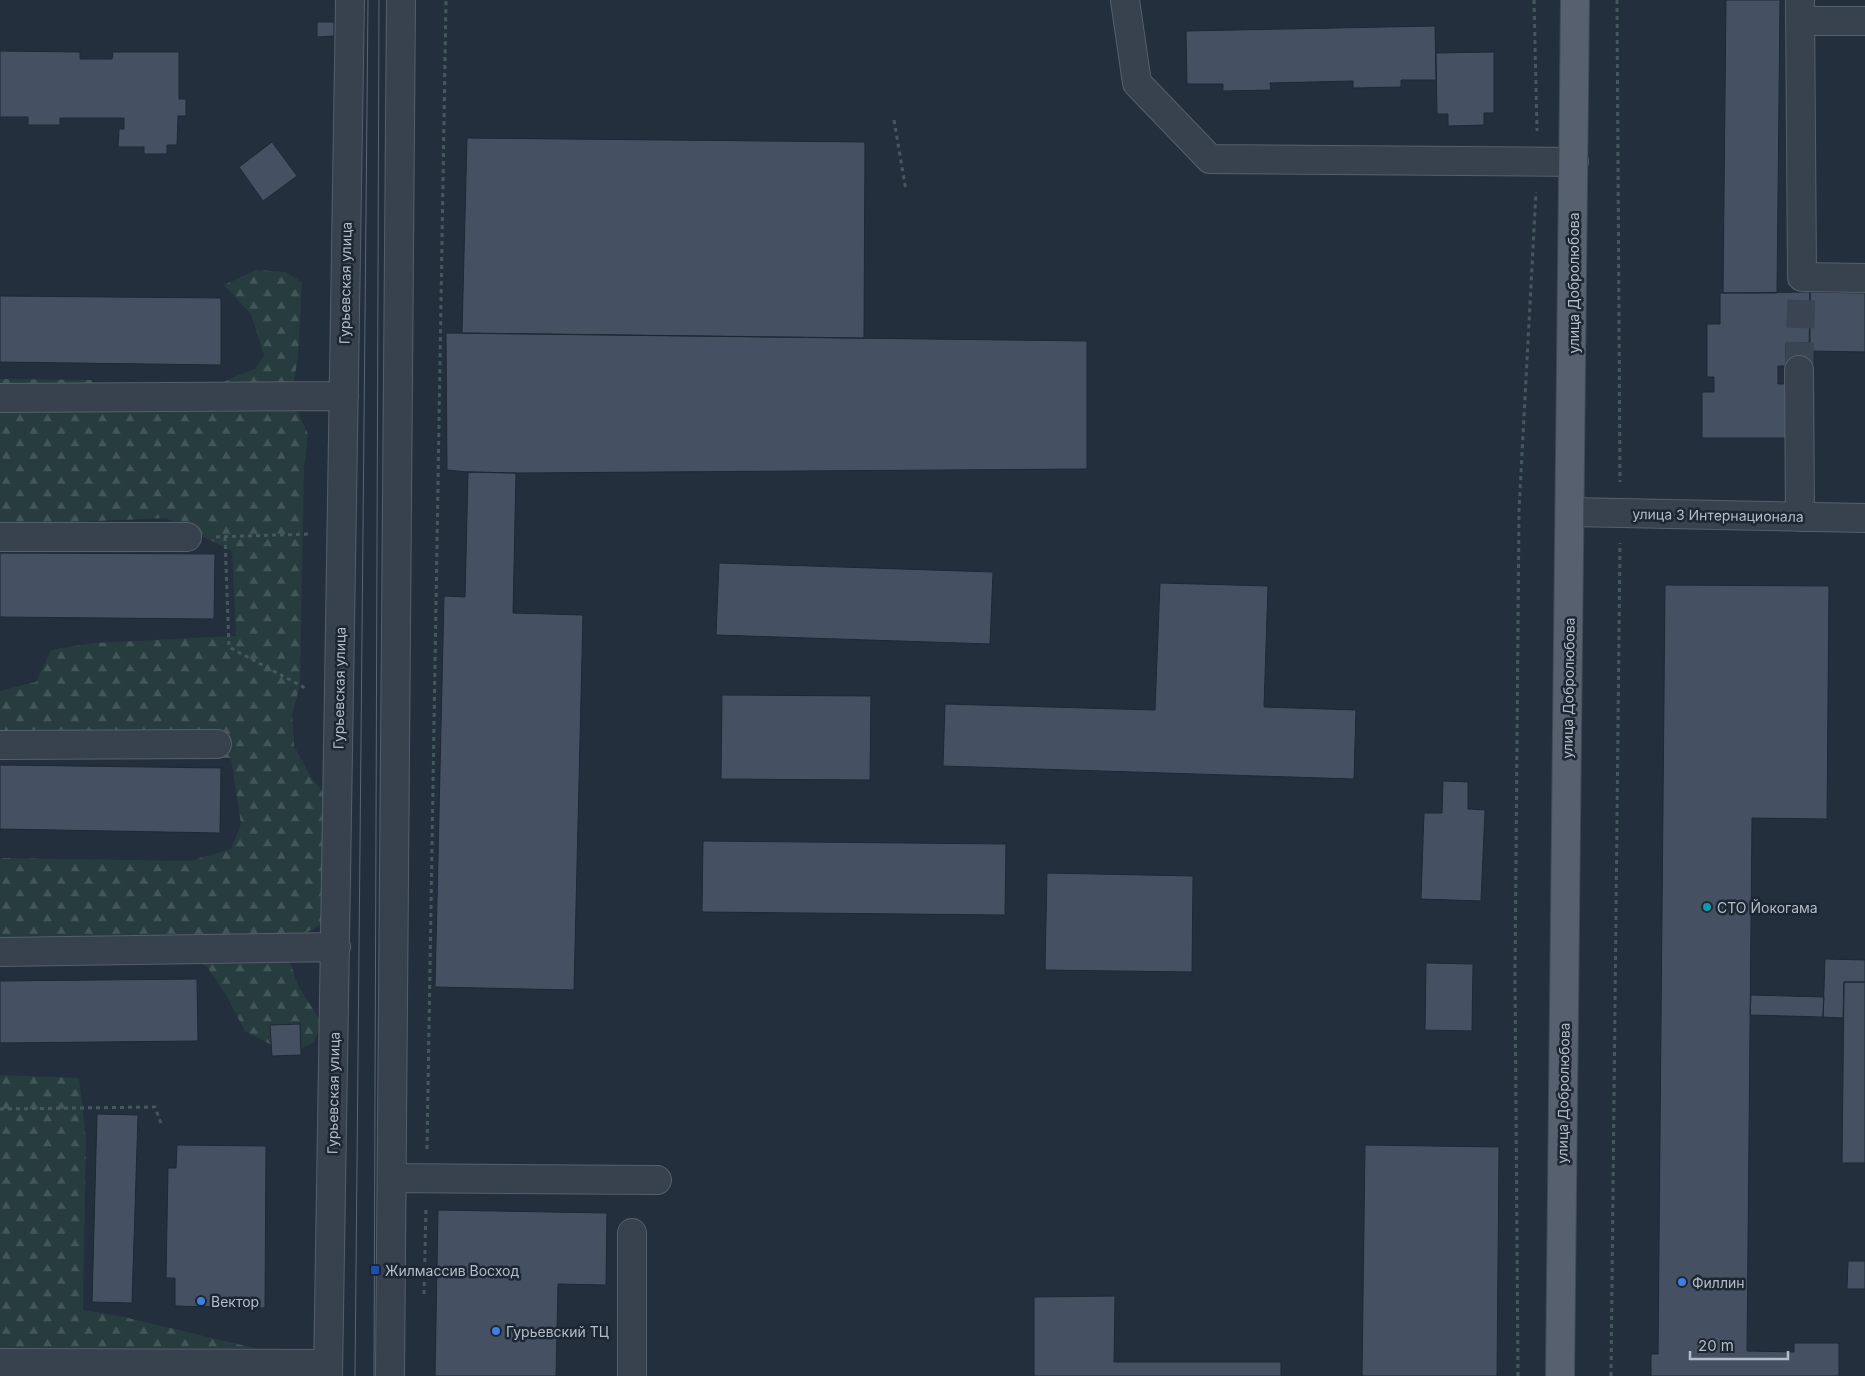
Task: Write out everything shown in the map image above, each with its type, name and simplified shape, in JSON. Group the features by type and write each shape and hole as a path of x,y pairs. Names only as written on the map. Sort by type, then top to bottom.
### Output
{"main road":[{"name":"улица Добролюбова","path":"1560,1376 1576,0"}],"street":[{"name":"Гурьевская улица","path":"328,1370 350,0"},
{"path":"390,1376 401,0"},
{"path":"1125,0 1136,83 1210,159 1574,162"},
{"path":"1865,21 1800,11 1802,277 1865,278"},
{"path":"1799,370 1800,517"},
{"path":"0,398 344,396"},
{"name":"улица 3 Интернационала","path":"1571,512 1865,518"},
{"path":"0,537 187,537"},
{"path":"0,745 217,744"},
{"path":"0,952 336,947"},
{"path":"392,1178 657,1180"},
{"path":"632,1233 632,1376"},
{"path":"0,1363 328,1370"}],"path":[{"path":"424,1297 446,0"},
{"path":"1518,1376 1515,976 1519,510 1537,161 1534,0"},
{"path":"1610,1376 1620,513 1617,0"},
{"path":"894,120 906,191"},
{"path":"187,537 308,534"},
{"path":"225,537 229,647 307,689"},
{"path":"0,1108 155,1107 162,1126"}],"green space":[{"path":"256,270 285,272 302,282 298,357 291,398 308,434 304,468 300,684 292,715 294,746 311,777 328,799 330,920 284,944 298,986 322,1023 313,1043 289,1054 245,1031 226,995 207,967 189,957 0,967 0,858 190,861 231,849 241,824 231,758 0,755 0,691 36,682 51,650 93,643 236,636 232,551 166,518 0,525 0,379 91,380 123,405 172,412 201,394 234,377 255,369 264,355 251,314 224,285"},
{"path":"0,1075 79,1078 86,1139 83,1310 124,1317 287,1356 0,1363"}],"building":[{"path":"1726,0 1780,0 1777,293 1723,293"},
{"path":"317,22 334,22 334,36 317,37"},
{"path":"1435,26 1436,80 1401,80 1401,87 1353,88 1353,81 1270,83 1271,90 1223,91 1223,84 1187,84 1186,31"},
{"path":"0,51 80,52 80,59 112,59 113,52 179,52 179,99 186,99 186,116 178,116 177,145 167,145 167,154 144,154 144,147 118,147 119,129 124,129 124,118 60,118 60,125 28,125 28,117 0,117"},
{"path":"1494,52 1494,113 1484,113 1484,125 1448,126 1448,114 1437,114 1436,53"},
{"path":"467,138 865,142 864,338 462,333"},
{"path":"272,142 297,176 263,201 239,167"},
{"path":"1810,292 1865,293 1865,352 1809,351"},
{"path":"1810,292 1810,343 1786,343 1786,366 1778,366 1778,384 1788,384 1787,438 1702,438 1702,392 1714,392 1714,377 1707,377 1707,324 1720,324 1720,293"},
{"path":"0,296 221,298 221,365 0,362"},
{"path":"446,333 1087,341 1087,469 516,473 447,470"},
{"path":"468,472 516,473 513,613 583,615 574,990 435,987 444,596 465,597"},
{"path":"0,553 215,554 214,619 0,617"},
{"path":"719,563 993,572 990,644 716,635"},
{"path":"1160,583 1268,586 1264,707 1356,710 1354,779 943,766 945,704 1155,710"},
{"name":"СТО Йокогама","path":"1665,585 1829,586 1827,819 1752,818 1747,1351 1794,1352 1794,1343 1839,1343 1839,1376 1651,1376 1651,1354 1658,1354"},
{"path":"722,695 871,696 870,780 721,779"},
{"path":"0,765 221,768 220,833 0,829"},
{"path":"1443,781 1468,782 1468,809 1485,810 1481,901 1421,899 1424,813 1442,813"},
{"path":"703,841 1006,844 1005,915 702,912"},
{"path":"1047,873 1193,876 1192,972 1045,970"},
{"path":"1825,959 1865,960 1865,982 1844,982 1843,1018 1823,1017"},
{"path":"1426,963 1473,964 1472,1031 1425,1030"},
{"path":"197,979 198,1041 0,1043 0,981"},
{"path":"1844,982 1865,982 1865,1163 1842,1163"},
{"path":"1751,995 1824,997 1823,1017 1750,1015"},
{"path":"300,1024 301,1055 272,1056 270,1025"},
{"path":"97,1114 138,1115 132,1303 92,1302"},
{"path":"177,1145 266,1146 265,1308 175,1306 175,1278 166,1278 168,1168 176,1168"},
{"path":"1365,1145 1499,1147 1497,1376 1362,1376"},
{"name":"Гурьевский ТЦ","path":"438,1210 607,1213 606,1285 558,1284 556,1376 435,1376"},
{"path":"1848,1261 1865,1261 1865,1289 1847,1289"},
{"path":"1115,1296 1114,1362 1281,1362 1281,1376 1034,1376 1034,1297"}],"tunnel":[{"path":"1799,370 1802,277"}],"tram line":[{"path":"355,1376 368,0"},
{"path":"374,1376 379,0"}],"place":[{"name":"СТО Йокогама","path":"1707,907"},
{"name":"Жилмассив Восход","path":"375,1270"},
{"name":"Филлин","path":"1682,1282"},
{"name":"Вектор","path":"201,1301"},
{"name":"Гурьевский ТЦ","path":"496,1331"}]}
